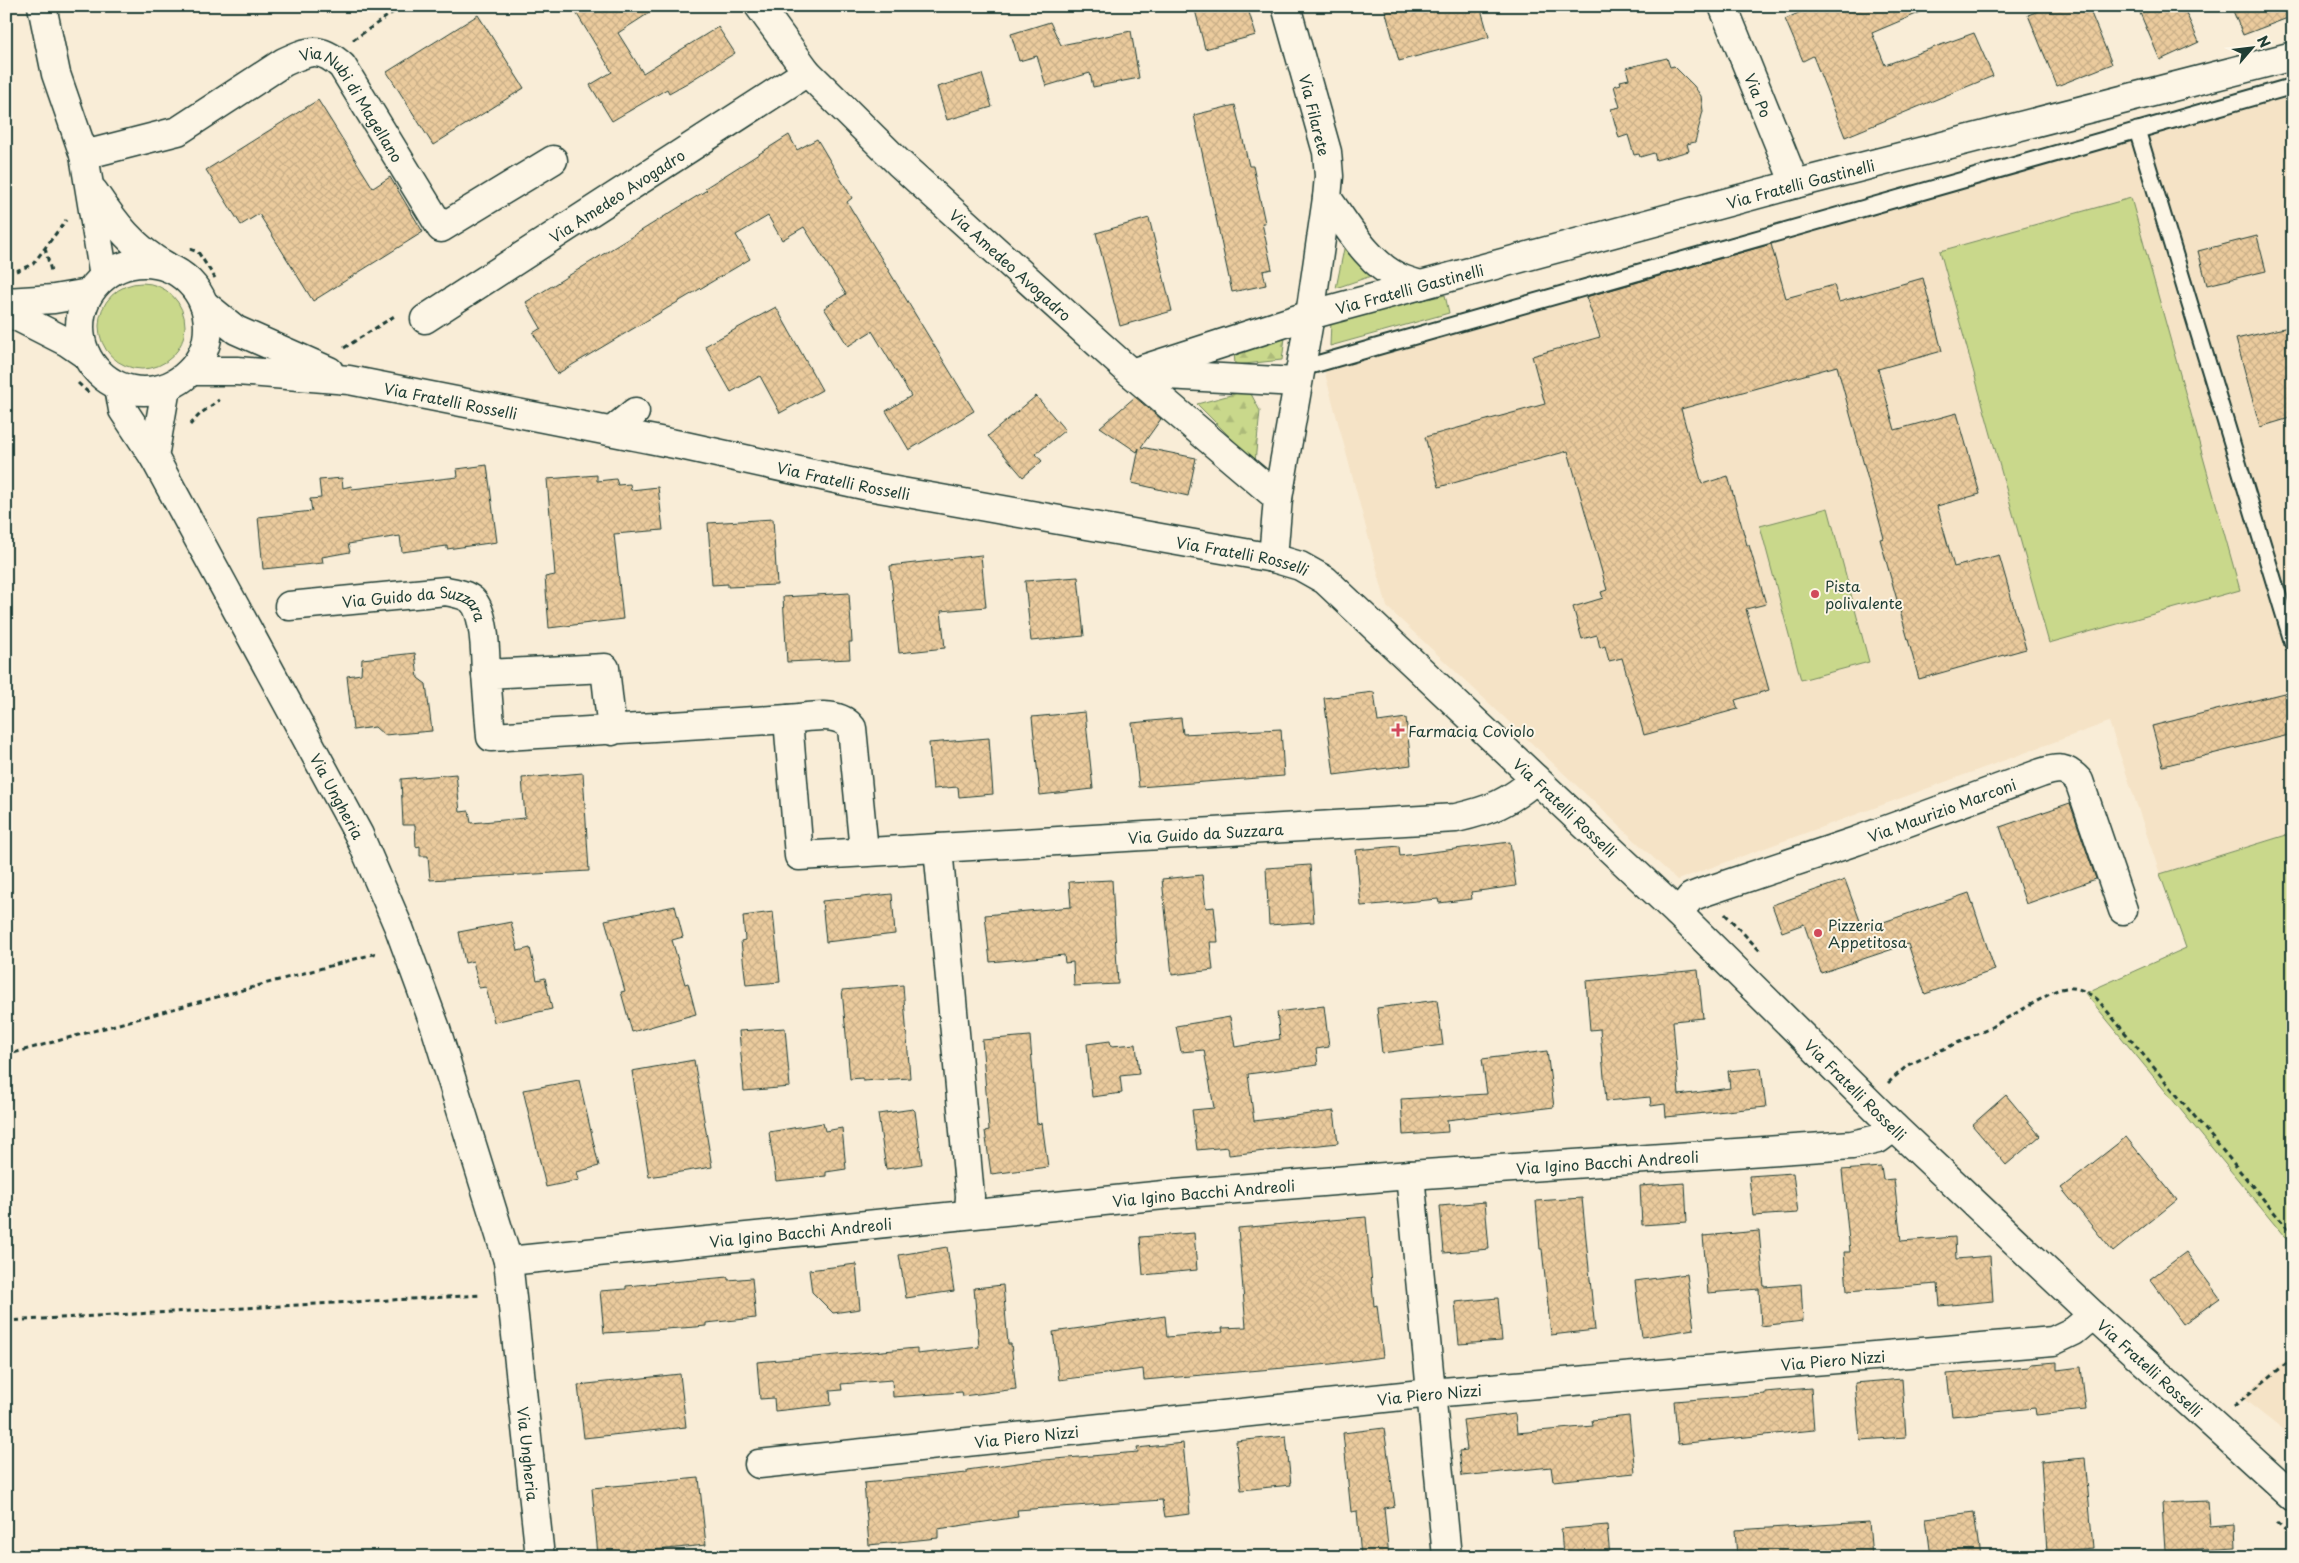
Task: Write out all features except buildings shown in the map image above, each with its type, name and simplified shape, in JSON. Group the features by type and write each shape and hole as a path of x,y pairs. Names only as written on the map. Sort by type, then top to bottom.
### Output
{"street":[{"path":"42,6 56,74 84,155 89,185 96,285"},
{"name":"Via Amedeo Avogadro","path":"759,6 807,72 899,163 1131,374 1278,498"},
{"name":"Via Filarete","path":"1286,6 1327,152 1329,176 1310,315"},
{"name":"Via Po","path":"1723,6 1795,184"},
{"name":"Via Nubi di Magellano","path":"84,155 178,131 284,62 300,54 318,52 330,55 342,66 441,228 553,160"},
{"name":"Via Fratelli Gastinelli","path":"1131,374 1310,315 1795,184 2293,56"},
{"name":"Via Amedeo Avogadro","path":"425,320 807,72"},
{"path":"89,185 115,225 148,256 166,266"},
{"path":"1327,198 1359,242 1379,264 1398,277 1421,285"},
{"name":"Via Fratelli Rosselli","path":"6,302 54,299 96,285 118,268 134,263 166,266 183,275 196,288 204,304 209,322 208,340 202,356 192,371 180,381 166,388 151,392 119,387 106,379 94,368 86,356 79,330 80,318 96,285"},
{"name":"Via Fratelli Rosselli","path":"204,304 236,330 349,380"},
{"name":"Via Fratelli Rosselli","path":"6,311 67,342 86,356"},
{"path":"1273,558 1278,498 1310,315"},
{"name":"Via Fratelli Rosselli","path":"192,371 237,371 349,380 612,431 868,486 1273,558 1300,566 1325,580 1678,913 1871,1102 1894,1127 2093,1315 2293,1497"},
{"path":"1131,374 1298,376"},
{"name":"Via Ungheria","path":"119,387 124,410 154,457 359,835 405,946 435,1026 508,1261 516,1352 540,1557"},
{"path":"154,457 166,388"},
{"path":"612,431 635,412"},
{"name":"Via Guido da Suzzara","path":"289,606 446,592 462,594 472,600 481,613 491,737 831,716 842,718 852,728 864,850"},
{"path":"486,674 605,668 612,731"},
{"name":"Via Guido da Suzzara","path":"788,719 798,856 864,850 938,848 1456,818 1487,811 1516,796 1536,779"},
{"name":"Via Maurizio Marconi","path":"1678,913 1691,897 1704,892 1856,841 2041,773 2062,769 2070,772 2078,781 2124,910"},
{"path":"938,848 970,1196 969,1213"},
{"name":"Via Igino Bacchi Andreoli","path":"508,1261 969,1213 1410,1175 1852,1145 1878,1139 1894,1127"},
{"name":"Via Ungheria","path":"474,1156 502,1294 516,1352"},
{"path":"1410,1175 1447,1557"},
{"name":"Via Piero Nizzi","path":"759,1464 1431,1393 2053,1340 2074,1332 2093,1315"}],"lane":[{"path":"1298,376 2293,86"},
{"path":"2137,130 2293,644"}],"path":[{"path":"330,55 402,6"},
{"path":"6,1055 405,946"},
{"path":"1871,1102 1887,1083 1908,1065 1986,1030 2055,991 2065,987 2078,987 2097,999 2293,1235"},
{"path":"6,1320 502,1294"},
{"path":"2212,1424 2293,1358"}],"shaded area":[{"path":"2293,87 2293,833 2160,874 2109,722 1677,880 1387,607 1322,362"},
{"path":"2293,1354 2293,1438 2241,1397"}],"green space":[{"path":"2131,198 2240,590 2049,643 1940,251"},
{"path":"1345,244 1374,275 1336,288"},
{"path":"142,283 158,286 166,290 178,302 182,310 185,326 182,342 178,350 166,362 158,366 142,369 126,366 118,362 106,350 102,342 99,326 102,310 106,302 118,290 126,286"},
{"path":"1445,295 1449,313 1330,346 1331,321"},
{"path":"1285,338 1282,360 1235,365 1234,351"},
{"path":"1249,390 1260,411 1255,462 1197,404"},
{"name":"Pista polivalente","path":"1828,508 1869,662 1801,680 1760,526"},
{"path":"2293,833 2293,1247 2085,993 2186,948 2160,874"}],"place":[{"name":"Pista polivalente","path":"1815,594"},
{"name":"Farmacia Coviolo","path":"1398,730"},
{"name":"Pizzeria Appetitosa","path":"1818,933"}]}
